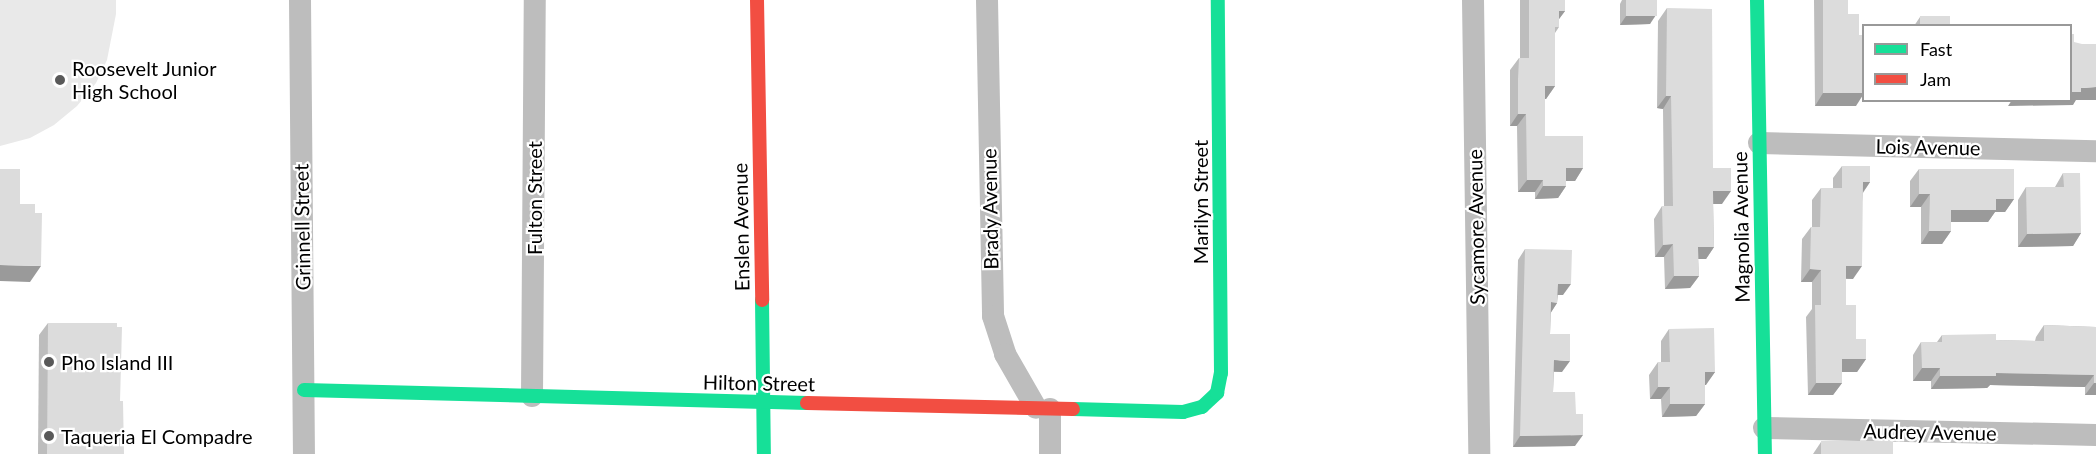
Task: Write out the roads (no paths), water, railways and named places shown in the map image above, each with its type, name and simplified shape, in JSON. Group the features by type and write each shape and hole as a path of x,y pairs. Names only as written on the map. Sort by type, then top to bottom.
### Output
{"street":[{"name":"Grinnell Street","path":"300,0 304,454"},
{"name":"Fulton Street","path":"532,396 535,0"},
{"name":"Enslen Avenue","path":"757,0 764,454"},
{"name":"Brady Avenue","path":"987,0 993,316 1005,354 1043,409 1050,454"},
{"name":"Marilyn Street","path":"1210,400 1220,386 1221,373 1218,0"},
{"name":"Sycamore Avenue","path":"1473,0 1479,454"},
{"name":"Magnolia Avenue","path":"1757,0 1765,454"},
{"name":"Lois Avenue","path":"1759,143 2096,151"},
{"name":"Hilton Street","path":"304,390 1182,412 1202,407 1210,400"},
{"name":"Audrey Avenue","path":"1764,428 2096,435"}],"place":[{"name":"Roosevelt Junior High School","path":"60,80"},
{"name":"Pho Island III","path":"49,362"},
{"name":"Taqueria El Compadre","path":"49,436"}]}
